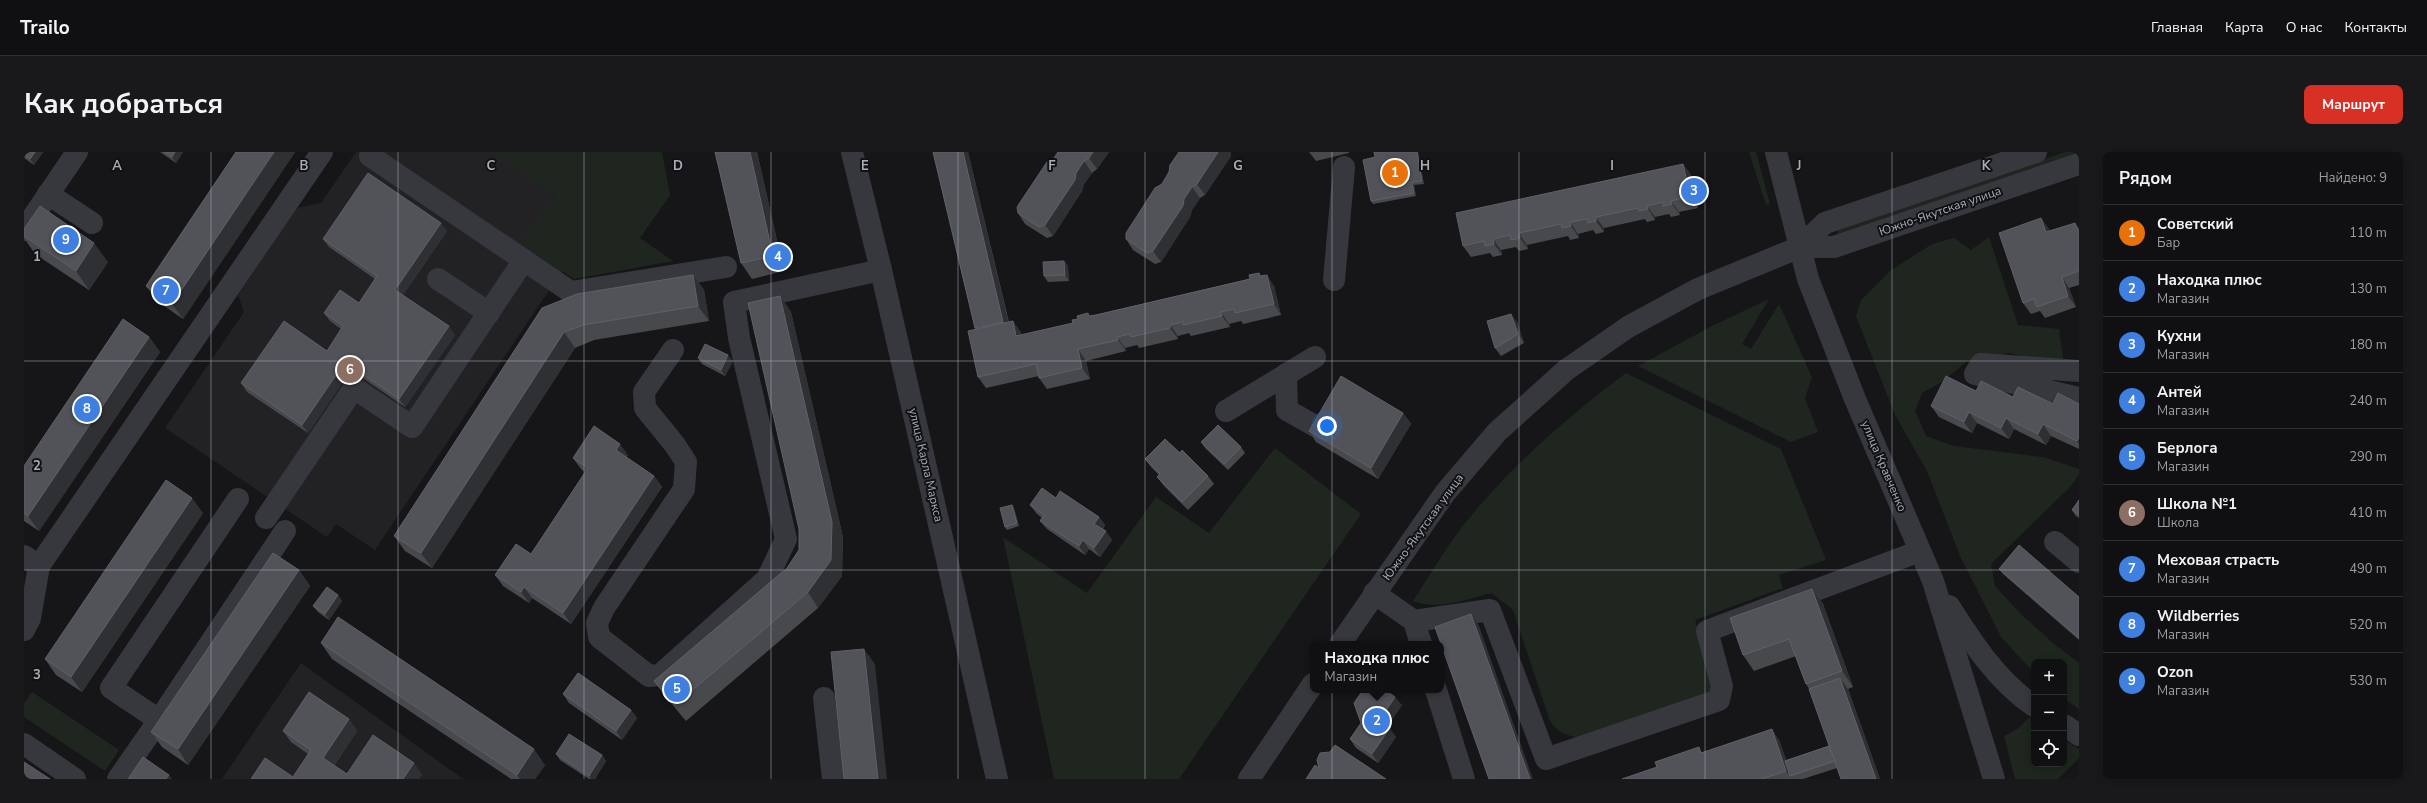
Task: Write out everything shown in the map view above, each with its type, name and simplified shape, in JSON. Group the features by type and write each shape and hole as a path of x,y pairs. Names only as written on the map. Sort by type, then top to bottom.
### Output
{"street":[{"path":"24,230 77,152"},
{"path":"24,630 30,618 31,561 322,152"},
{"name":"улица Карла Маркса","path":"852,152 881,270 997,779"},
{"name":"улица Кравченко","path":"1776,152 1808,279 1850,385 1933,581 1994,779"},
{"name":"Южно-Якутская улица","path":"1800,247 1825,223 2036,152"},
{"path":"370,156 571,292 726,267"},
{"name":"Южно-Якутская улица","path":"1342,641 1445,493 1497,432 1566,370 1628,327 1698,288 1800,247 1834,247 2079,164"},
{"path":"1334,280 1344,167"},
{"path":"48,194 92,223"},
{"path":"266,518 354,388 412,427 524,260"},
{"path":"673,350 644,392 644,408 675,445 686,462 684,489 604,608 597,623 599,637 649,676 660,675 767,579 786,539 739,338 734,302 881,270"},
{"path":"438,279 489,313"},
{"path":"1226,410 1315,357"},
{"path":"2079,371 1981,364 1975,374 2079,398"},
{"path":"1286,374 1288,410 1315,426"},
{"path":"159,720 111,688 238,499"},
{"path":"118,779 285,531"},
{"path":"2055,542 2079,562"},
{"path":"1414,622 1490,610 1546,760 1719,700 1722,686 1707,631 1920,551"},
{"path":"1933,581 1975,648 1998,675 2031,703"},
{"path":"1374,593 1414,622 1420,641"},
{"path":"1249,779 1310,688"},
{"path":"1437,693 1464,779"},
{"path":"824,698 833,779"},
{"path":"2067,727 2079,735"},
{"path":"24,744 75,779"}],"shaded area":[{"path":"356,152 626,152 562,271 375,550 336,524 327,537 165,428 244,312 238,295 296,208 321,203"},
{"path":"495,152 662,152 670,195 640,238 673,261 574,279 521,244 556,194"},
{"path":"1749,152 1756,152 1770,204 1766,205"},
{"path":"2065,152 2079,152 2079,155 1839,237 1837,230"},
{"path":"1989,237 2018,325 2059,329 2064,365 2009,353 1967,361 1942,382 1922,393 1915,411 1926,436 1954,446 2043,457 2079,469 2079,474 2072,485 1991,564 1995,586 2021,614 2054,644 2079,663 2079,709 2067,701 2067,659 2031,659 2031,670 2001,637 1960,556 1927,471 1895,415 1856,316 1861,300 1890,271 1932,244 1954,238 1971,250"},
{"path":"1769,299 1742,344 1751,349 1779,304 1812,377 1805,398 1818,432 1791,442 1638,366 1712,326"},
{"path":"1626,373 1781,449 1826,560 1779,575 1783,588 1695,620 1713,683 1712,694 1582,738 1560,731 1550,721 1513,610 1492,593 1462,601 1443,604 1423,604 1413,601 1455,536 1499,484 1560,426"},
{"path":"1275,448 1361,514 1179,779 1054,779 1003,537 1087,593 1156,497 1209,533"},
{"path":"301,663 463,779 222,779"},
{"path":"32,692 119,750 105,771 24,717 24,703"},
{"path":"2029,717 2031,719 2031,767 2067,767 2067,742 2079,749 2079,758 2058,779 2015,779 2004,736 2019,728"}],"building":[{"path":"24,152 35,152 30,159 24,155"},
{"path":"164,152 175,152 172,157"},
{"path":"236,152 274,152 172,304 146,286"},
{"path":"715,152 750,152 773,256 741,263"},
{"path":"933,152 963,152 1003,322 975,328"},
{"path":"1058,152 1093,152 1089,158 1084,161 1076,173 1075,180 1045,225 1039,227 1018,213 1017,207 1047,162 1054,158"},
{"path":"1179,152 1218,152 1197,184 1192,187 1184,199 1183,206 1153,251 1147,253 1126,239 1126,233 1155,188 1162,184 1169,172 1170,165"},
{"path":"1374,152 1417,152 1422,181 1412,182 1414,193 1371,201 1363,160 1375,157"},
{"path":"1683,164 1690,196 1671,201 1672,204 1663,206 1663,202 1647,206 1648,209 1639,211 1638,208 1596,217 1596,221 1588,223 1587,219 1570,222 1571,226 1562,228 1561,224 1519,233 1520,238 1511,240 1510,235 1493,239 1494,244 1485,246 1484,241 1463,246 1456,213"},
{"path":"368,173 441,223 395,290 449,326 399,399 345,362 302,425 241,383 284,321 327,351 343,326 324,313 340,290 359,303 377,276 323,239"},
{"path":"40,206 94,243 76,271 24,236 24,229"},
{"path":"2041,218 2046,232 2075,223 2079,230 2079,271 2062,277 2068,296 2037,307 2034,299 2023,303 1999,233"},
{"path":"1064,261 1065,275 1044,276 1043,262"},
{"path":"1259,273 1260,276 1267,275 1274,304 1235,313 1234,309 1221,312 1222,316 1183,325 1183,322 1170,325 1170,328 1131,337 1130,334 1117,337 1118,340 1078,349 1082,368 1039,378 1036,364 978,377 968,331 1013,321 1016,336 1073,323 1072,320 1078,319 1077,316 1088,313 1089,316 1096,315 1242,281 1250,279 1249,275"},
{"path":"693,275 698,306 583,325 564,332 421,553 394,536 542,308 577,294"},
{"path":"780,296 832,522 831,560 808,592 675,705 654,681 787,568 799,550 799,529 748,303"},
{"path":"1511,314 1518,334 1495,348 1487,321"},
{"path":"123,319 149,337 28,516 24,513 24,466"},
{"path":"705,344 728,355 721,370 698,358"},
{"path":"1341,376 1403,413 1371,468 1309,431"},
{"path":"1946,376 1976,391 1981,381 2013,397 2018,387 2053,404 2058,393 2079,404 2079,437 2077,441 2043,424 2038,434 2006,418 2001,428 1969,412 1964,422 1931,406"},
{"path":"1218,425 1241,447 1224,464 1201,442"},
{"path":"594,426 620,444 616,450 654,476 563,613 524,587 521,592 495,575 516,544 531,554 588,468 573,458"},
{"path":"1165,439 1180,453 1182,450 1208,476 1182,502 1157,477 1160,474 1145,459"},
{"path":"166,480 192,498 71,677 45,659"},
{"path":"1042,488 1056,498 1060,491 1099,517 1094,524 1106,531 1094,548 1083,540 1079,546 1040,521 1044,515 1030,505"},
{"path":"2079,500 2079,515 2072,510"},
{"path":"1012,505 1017,523 1005,527 1000,508"},
{"path":"2019,545 2079,597 2079,638 1999,569"},
{"path":"273,553 299,570 178,749 151,732"},
{"path":"327,587 338,595 325,614 313,606"},
{"path":"1812,589 1842,671 1806,684 1789,639 1743,655 1730,618"},
{"path":"1471,614 1530,779 1489,779 1444,652 1444,641 1440,641 1435,627"},
{"path":"338,617 534,749 517,775 321,643"},
{"path":"864,649 878,779 844,779 831,652"},
{"path":"578,673 631,710 616,731 563,694"},
{"path":"1840,678 1876,779 1841,779 1809,689"},
{"path":"309,692 349,719 323,758 347,774 373,735 414,763 403,779 251,779 265,758 293,777 311,750 283,731"},
{"path":"1361,693 1389,693 1395,697 1379,721 1390,728 1372,754 1350,739 1361,723 1354,703"},
{"path":"1772,729 1786,771 1762,779 1622,779 1657,767 1655,762 1699,747 1701,753"},
{"path":"569,734 602,755 589,776 556,754"},
{"path":"1335,745 1386,779 1306,779 1315,765 1319,768 1317,760 1320,753 1330,752"},
{"path":"1829,746 1835,761 1790,776 1785,761"},
{"path":"143,757 169,775 166,779 128,779"},
{"path":"24,762 50,779 24,779"}],"place":[{"name":"Советский","path":"1395,173"},
{"name":"Кухни","path":"1694,191"},
{"name":"Ozon","path":"66,240"},
{"name":"Антей","path":"778,257"},
{"name":"Меховая страсть","path":"166,291"},
{"name":"Школа №1","path":"350,370"},
{"name":"Wildberries","path":"87,409"},
{"name":"Берлога","path":"677,689"},
{"name":"Находка плюс","path":"1377,721"}]}
